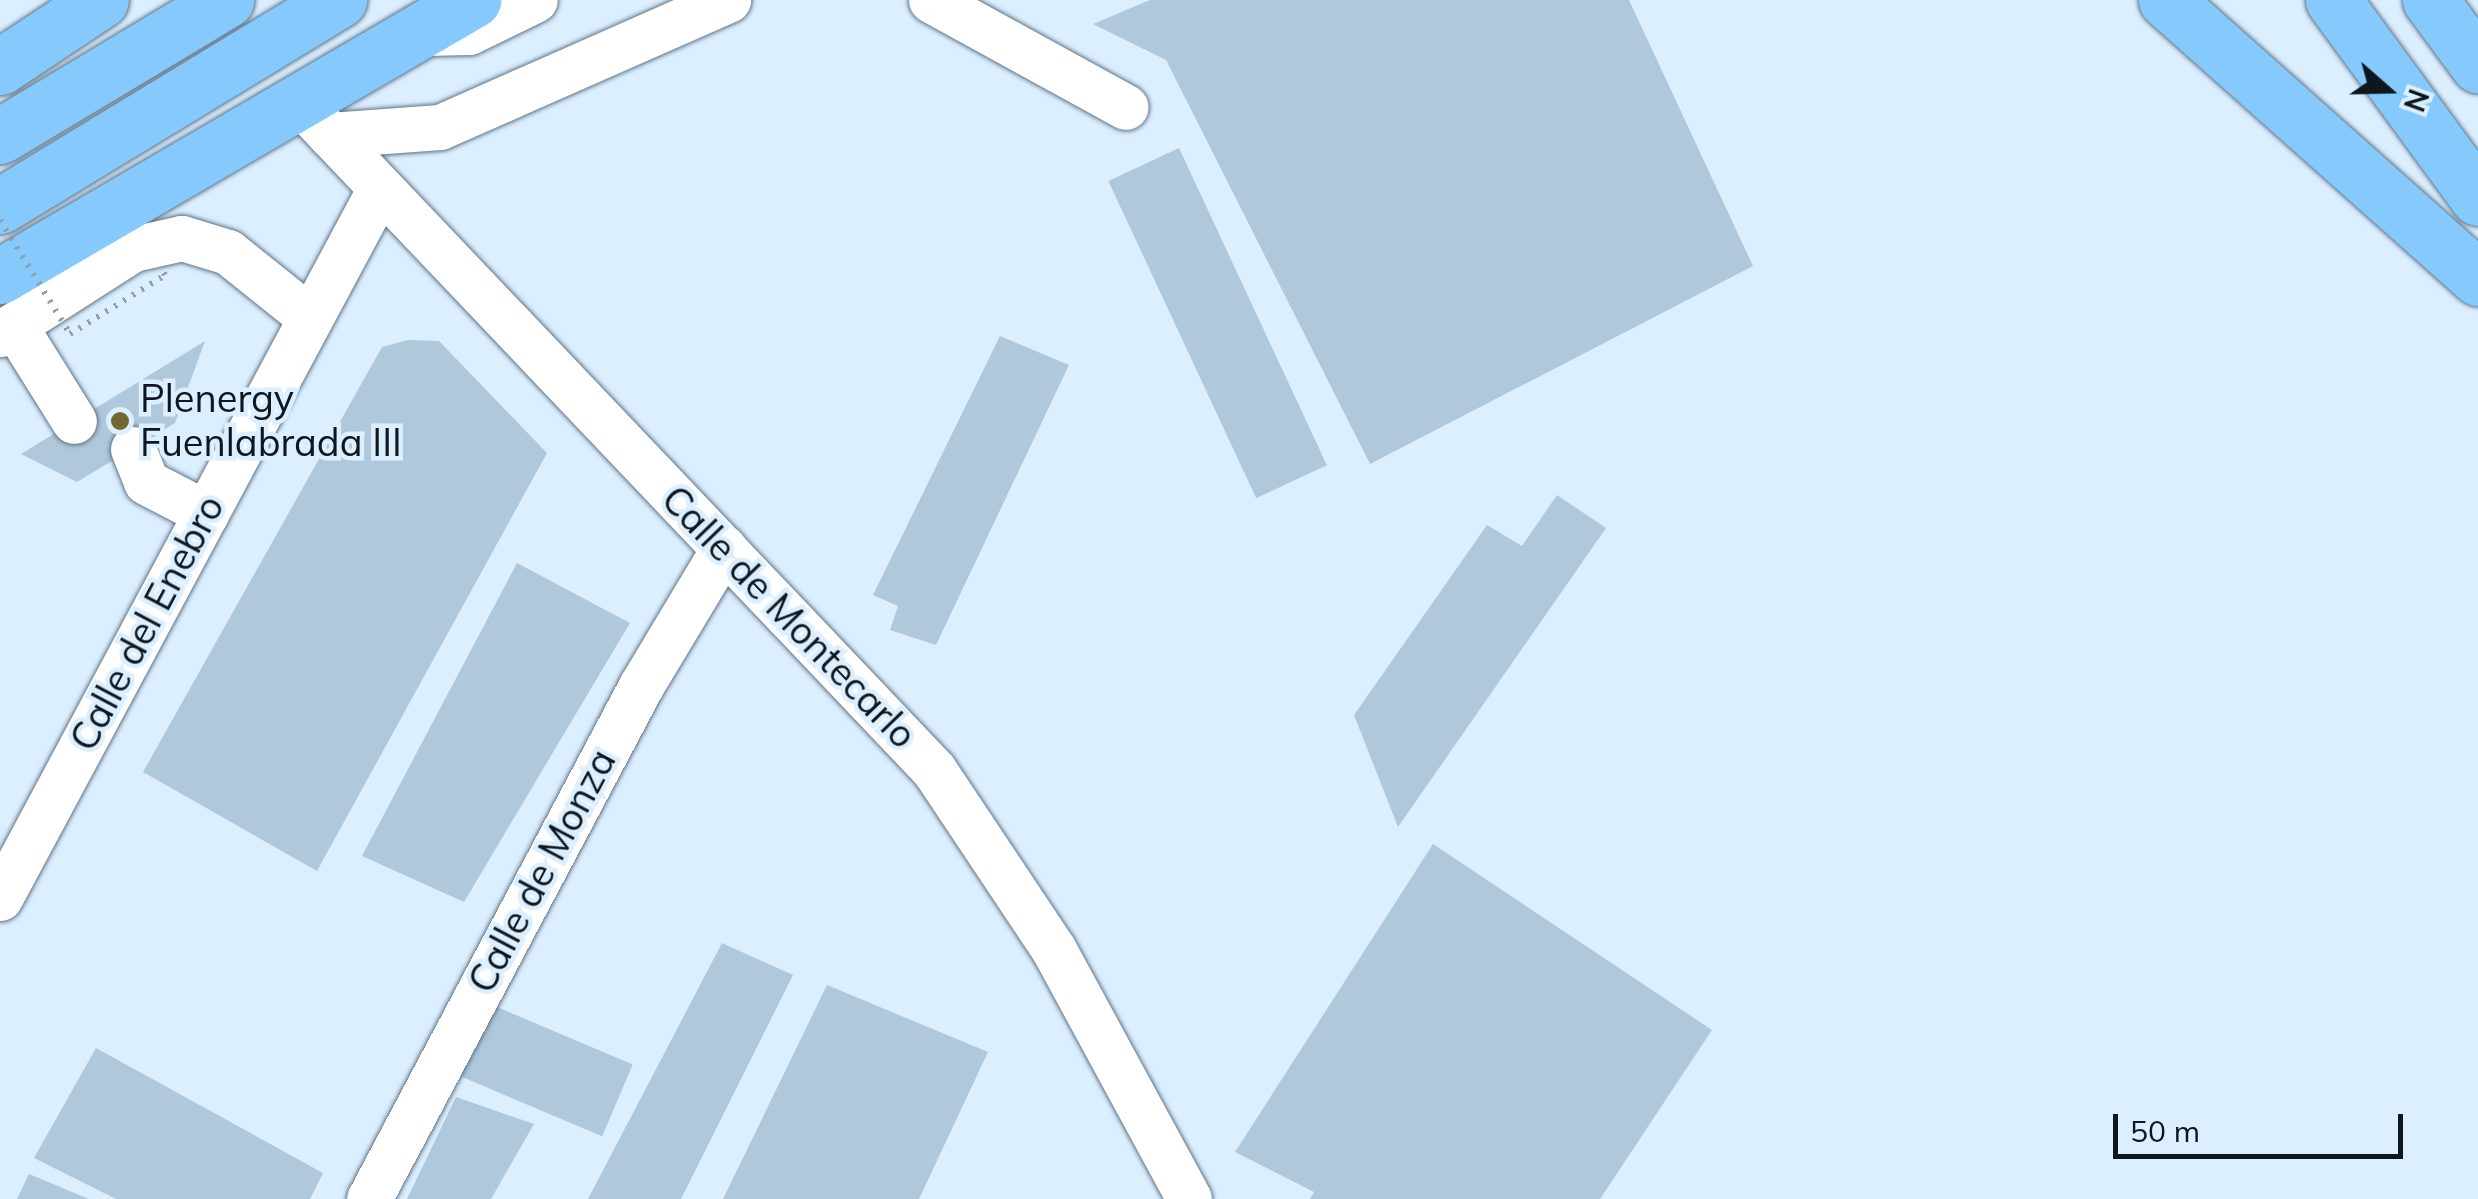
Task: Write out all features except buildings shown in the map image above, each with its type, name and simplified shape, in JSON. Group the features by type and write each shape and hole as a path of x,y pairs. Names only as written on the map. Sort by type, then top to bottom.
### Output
{"highway":[{"path":"0,136 226,0"},
{"path":"0,206 340,0"},
{"path":"5,312 314,118 410,34 473,0"},
{"path":"2166,0 2478,278"},
{"path":"2332,0 2478,198"},
{"path":"2430,0 2478,65"},
{"path":"0,67 79,9"}],"street":[{"path":"410,34 469,32 535,0"},
{"path":"314,118 440,127 728,0"},
{"path":"930,0 1126,107"},
{"name":"Calle de Montecarlo","path":"314,118 378,190 934,770 1054,950 1188,1199"},
{"name":"Calle del Enebro","path":"0,898 378,190"},
{"path":"74,421 5,312 133,249 182,238 228,252 308,316"},
{"path":"132,449 146,482 206,513"},
{"name":"Calle de Monza","path":"369,1199 641,686 724,548"}],"path":[{"path":"0,220 70,334 165,275 160,266"}],"place":[{"name":"Plenergy Fuenlabrada III","path":"120,421"}]}
